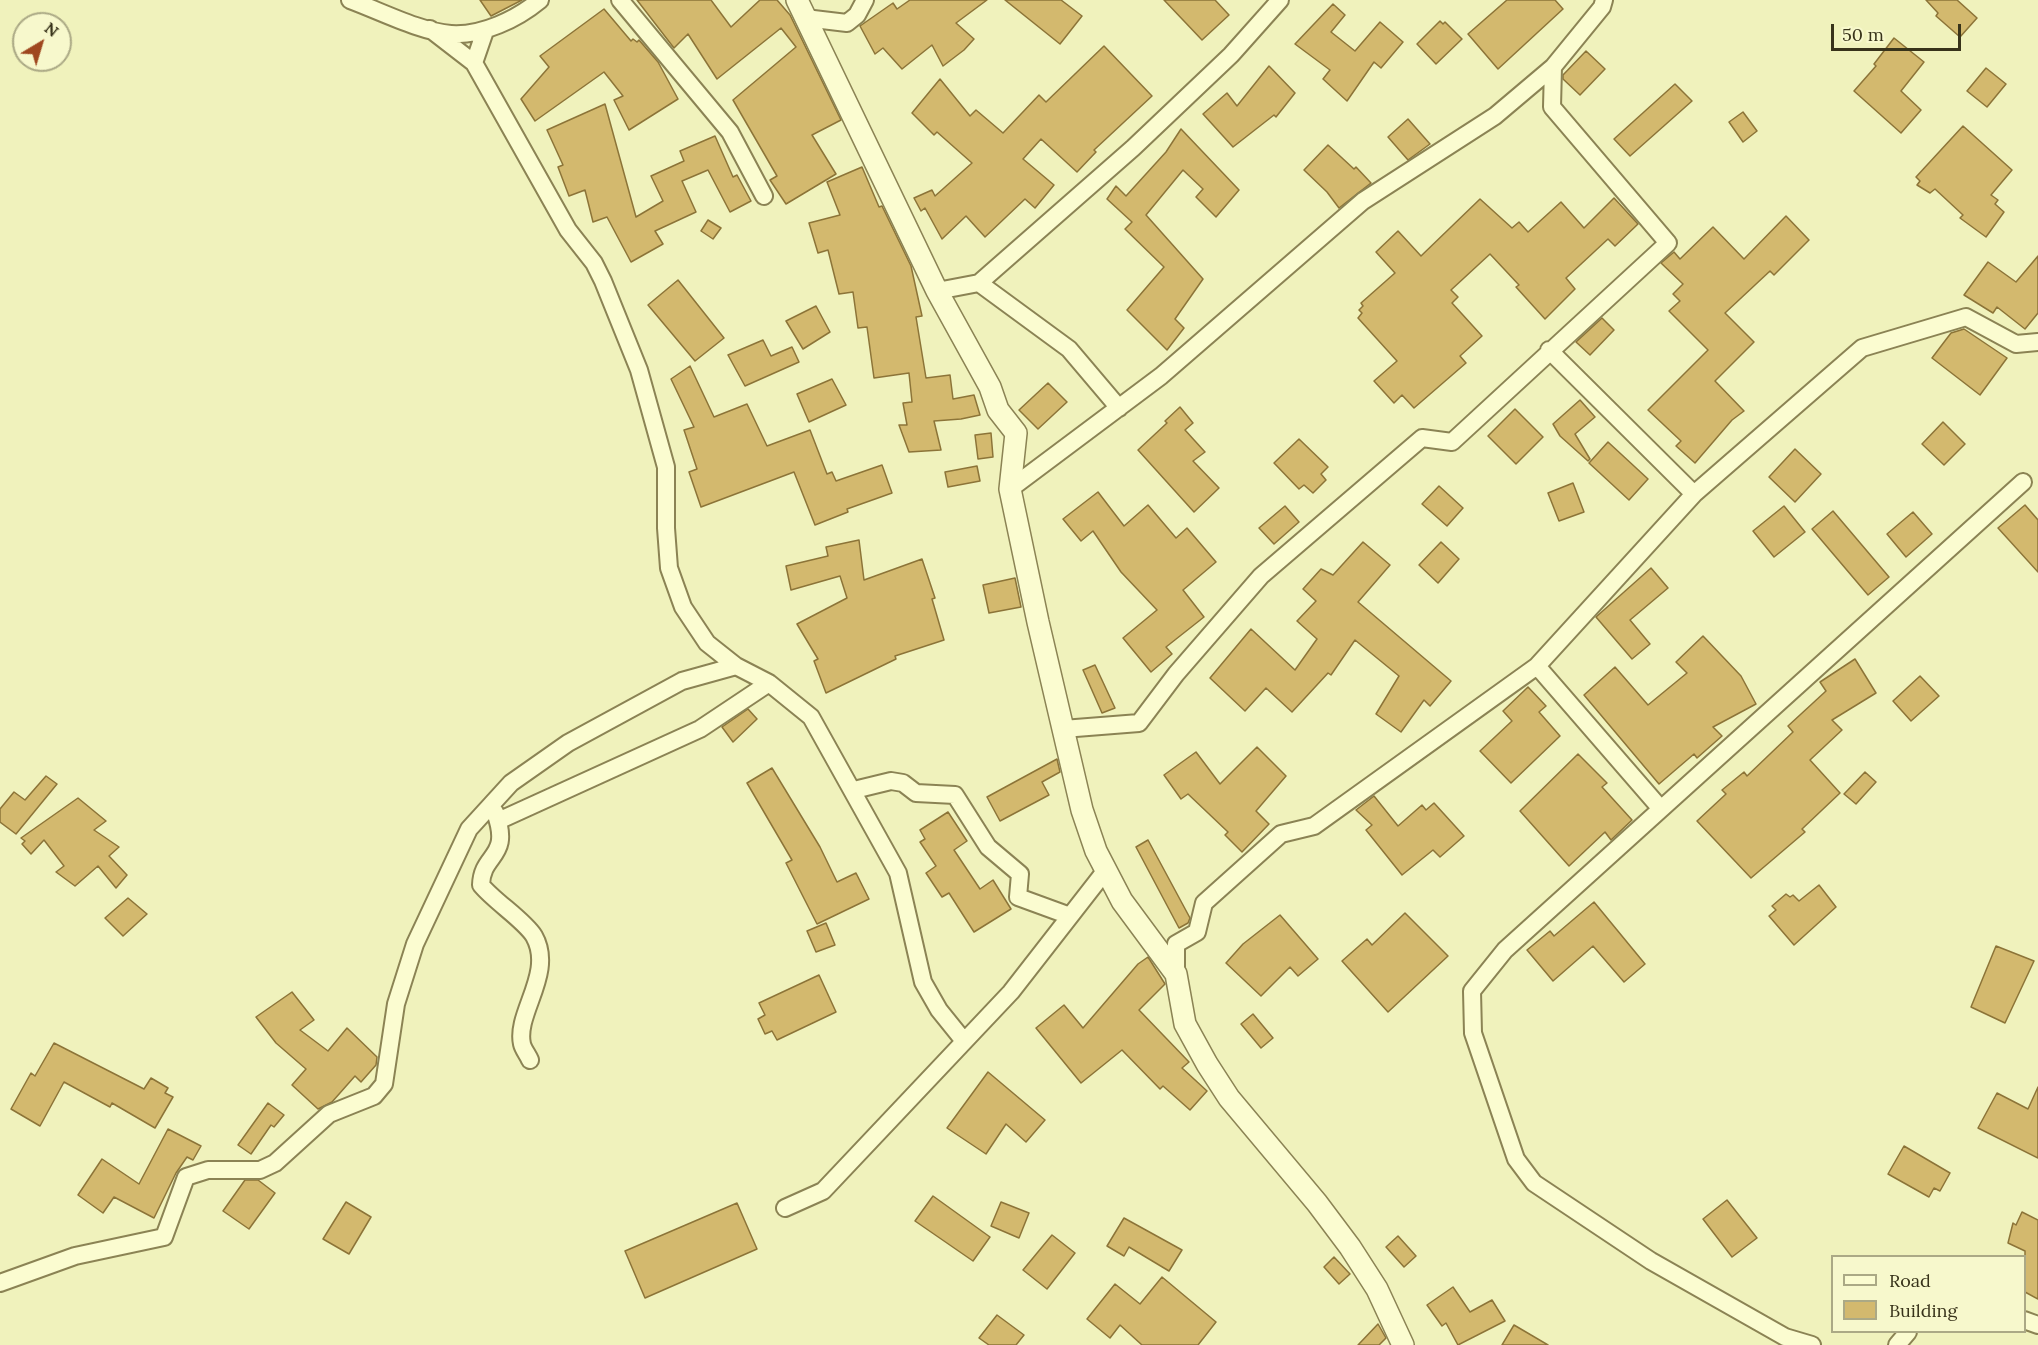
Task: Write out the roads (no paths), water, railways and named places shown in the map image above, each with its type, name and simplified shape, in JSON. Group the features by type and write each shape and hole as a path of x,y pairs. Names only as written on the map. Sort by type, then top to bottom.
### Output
{"street":[{"path":"351,0 430,29 452,34 484,30 530,8 540,0"},
{"path":"620,0 730,132 764,196"},
{"path":"801,9 847,23 857,15 865,0"},
{"path":"937,291 979,283 1133,148 1231,55 1280,0"},
{"path":"1010,489 1161,376 1363,201 1495,116 1553,68 1602,7 1604,0"},
{"path":"801,9 937,291 990,387 998,410 1016,433 1010,489 1082,810 1096,851 1122,901 1176,974"},
{"path":"430,29 474,63 568,230 594,263 603,282 639,370 666,467 669,568 682,607 707,643 736,666 769,683 811,717 854,790 898,873 923,982 939,1010 964,1041"},
{"path":"474,63 484,30"},
{"path":"1063,729 1139,723 1176,674 1261,576 1422,438 1452,442 1549,350 1668,243 1552,107 1553,68"},
{"path":"979,283 1069,349 1119,408"},
{"path":"1402,1345 1377,1289 1350,1247 1317,1203 1229,1098 1207,1064 1185,1023 1176,974 1176,944 1197,932 1204,903 1281,834 1314,826 1537,666 1694,494 1862,348 1966,317 2016,344 2038,342"},
{"path":"1549,350 1694,494"},
{"path":"1812,1345 1785,1336 1651,1261 1534,1183 1516,1159 1473,1033 1472,991 1505,951 2023,482"},
{"path":"0,1283 75,1256 164,1237 186,1177 208,1170 260,1170 275,1163 329,1114 366,1101 380,1092 384,1083 396,1004 415,944 442,880 469,829 512,783 568,743 682,681 736,666"},
{"path":"1537,666 1661,809"},
{"path":"498,821 700,729 769,683"},
{"path":"854,790 891,781 903,783 916,793 955,795 988,848 1020,874 1018,897 1070,916"},
{"path":"492,803 498,821 501,843 482,874 481,885 494,901 534,936 540,957 536,986 522,1029 522,1044 530,1060"},
{"path":"785,1208 823,1191 1011,992 1106,870"},
{"path":"1897,1345 1907,1333"}]}
